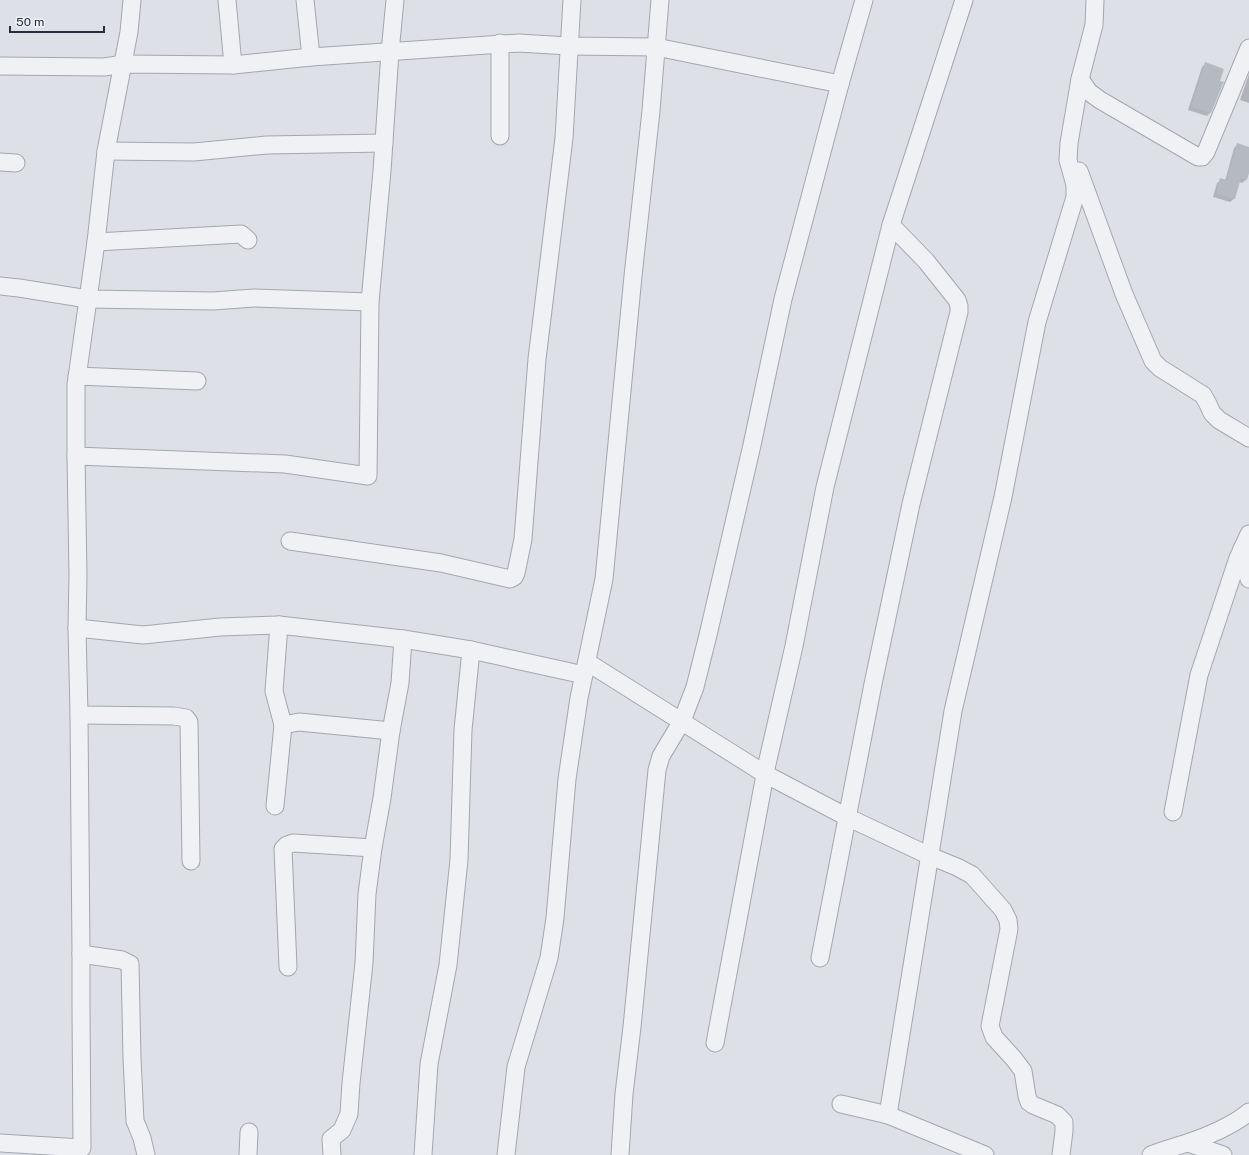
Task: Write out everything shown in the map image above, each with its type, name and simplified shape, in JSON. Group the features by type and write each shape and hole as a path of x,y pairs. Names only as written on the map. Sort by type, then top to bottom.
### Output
{"street":[{"path":"0,1143 82,1148 77,628 77,376 96,242 106,152 124,64 132,0"},
{"path":"227,0 233,65"},
{"path":"305,0 311,57"},
{"path":"76,456 285,464 368,476 370,302 395,0"},
{"path":"290,541 441,563 510,579 514,577 523,539 537,359 564,138 572,0"},
{"path":"506,1155 516,1067 549,958 555,918 567,779 585,668 604,579 632,284 651,111 660,0"},
{"path":"620,1155 624,1094 633,1019 657,770 661,756 682,721 695,687 752,445 782,299 864,0"},
{"path":"715,1043 765,774 794,646 825,487 891,225 964,0"},
{"path":"888,1115 953,711 1003,497 1037,322 1075,197 1075,185 1068,160 1069,143 1080,79 1094,25 1095,0"},
{"path":"0,66 104,66 124,64 233,65 311,57 500,43 518,43 569,46 656,47 840,84"},
{"path":"500,43 500,136"},
{"path":"1080,79 1089,92 1100,100 1198,157 1202,157 1206,152 1249,48"},
{"path":"106,152 194,152 267,145 384,143"},
{"path":"1069,143 1124,294 1153,361 1160,368 1203,395 1212,413 1219,420 1249,438"},
{"path":"820,958 873,684 911,504 959,312 957,300 926,261 891,225"},
{"path":"96,242 241,234 248,240"},
{"path":"0,286 88,299 213,301 254,298 370,302"},
{"path":"77,376 198,381"},
{"path":"1246,542 1249,579"},
{"path":"1173,812 1199,675 1246,542"},
{"path":"77,628 143,635 220,627 279,625 403,639 585,668 682,721 765,774 847,817 972,875 1003,910 1008,920 1009,929 990,1026 994,1037 1023,1071 1029,1102 1057,1115 1064,1122 1061,1155"},
{"path":"275,806 283,725 274,691 279,625"},
{"path":"332,1155 331,1139 342,1130 349,1114 364,963 367,894 391,731 400,683 403,639"},
{"path":"423,1155 429,1064 448,965 459,860 463,730 471,650"},
{"path":"79,715 174,716 186,718 189,722 190,861"},
{"path":"283,725 299,722 391,731"},
{"path":"288,967 283,849 287,845 293,843 373,848"},
{"path":"81,954 122,960 130,964 135,1121 142,1138 146,1155"},
{"path":"841,1104 888,1115 985,1155"},
{"path":"1151,1155 1188,1143 1240,1120 1249,1112"},
{"path":"248,1155 249,1132"},
{"path":"1188,1143 1223,1155"}],"building":[{"path":"1205,62 1224,69 1220,81 1224,82 1211,113 1191,107"},
{"path":"1237,143 1249,147 1249,173 1247,180 1241,178 1235,199 1216,194 1220,178 1227,180"}]}
